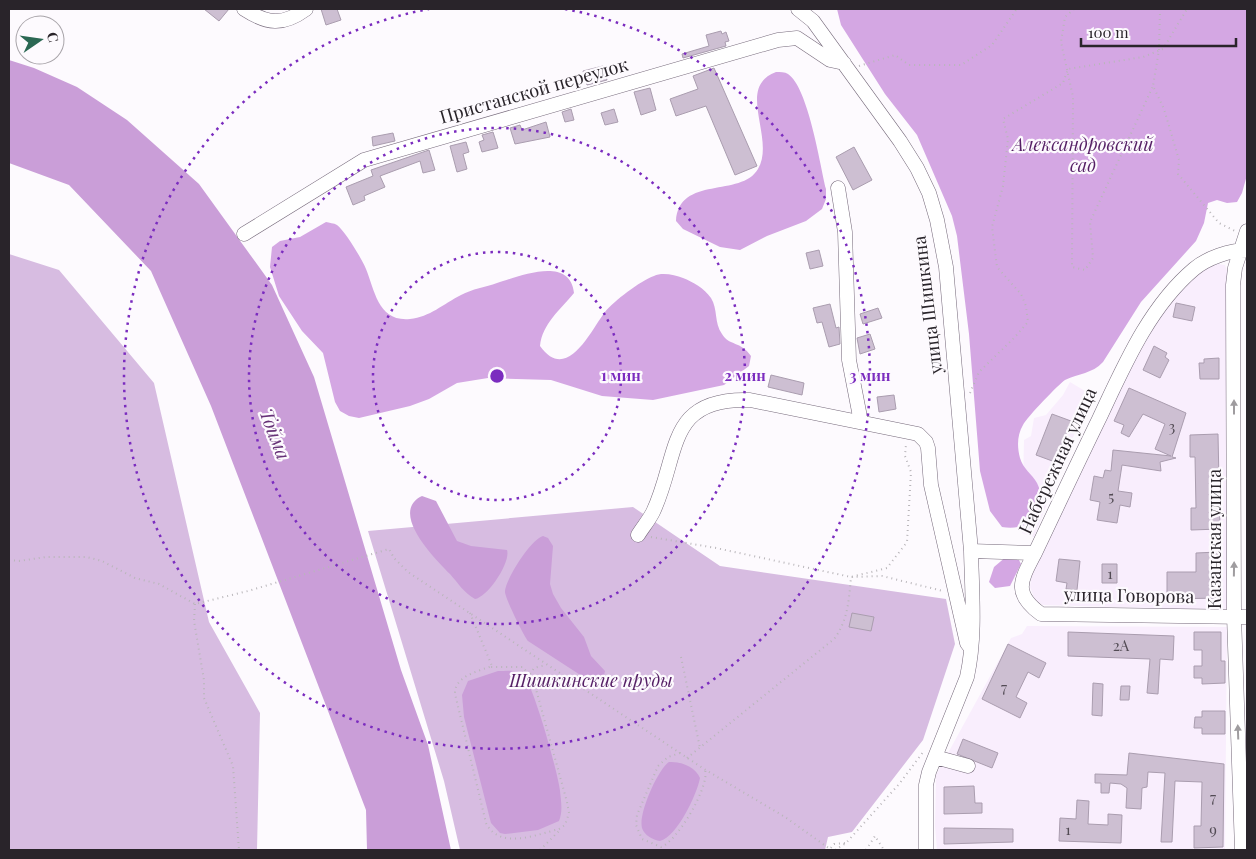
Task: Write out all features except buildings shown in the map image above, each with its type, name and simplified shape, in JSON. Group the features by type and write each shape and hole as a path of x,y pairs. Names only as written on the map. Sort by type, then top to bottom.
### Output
{"street":[{"path":"244,9 263,21 281,21 297,16 306,9"},
{"name":"улица Шишкина","path":"798,9 813,21 851,64 917,168 937,220 946,267 971,551"},
{"name":"Пристанской переулок","path":"244,234 364,160 778,40 797,38 830,60 851,64"},
{"path":"838,188 846,232 849,360 861,422"},
{"name":"Набережная улица","path":"971,551 1035,553 1123,368 1148,323 1175,288 1193,269 1245,242"},
{"name":"Казанская улица","path":"1242,850 1240,616 1233,285 1245,242"},
{"path":"638,535 653,512 676,440 693,413 713,402 727,399 750,400 920,435 928,448 931,486 967,643 972,649"},
{"path":"926,850 926,785 931,752 967,677 972,649 971,551"},
{"name":"улица Говорова","path":"1035,553 1023,576 1021,591 1027,604 1041,614 1240,616"},
{"path":"931,752 968,766"}],"path":[{"path":"851,64 895,55 909,65 961,65 992,45 1016,10 1020,9"},
{"path":"1074,9 1065,17 1062,42 1073,97 1072,267 1086,270 1093,258 1090,222 1153,86 1158,50 1160,9"},
{"path":"1068,69 1143,57 1163,49 1187,9"},
{"path":"970,394 979,372 1028,322 1026,306 1021,294 997,267 992,227 1004,177 1008,140 1003,118 1063,83 1068,69"},
{"path":"1153,86 1164,109 1180,160 1178,174 1219,223 1245,242"},
{"path":"851,577 887,568 907,542 911,472 905,456 908,432"},
{"path":"638,535 716,548 851,577 882,576 955,594"},
{"path":"9,560 19,561 46,556 87,557 102,561 135,578 159,584 196,604 248,591 389,549 394,558 408,572 704,769 785,817 830,849 834,844 846,843"},
{"path":"687,758 834,639 842,627 846,613 851,577"},
{"path":"196,604 194,621 204,680 204,698 233,766 239,850"},
{"path":"470,614 493,663 490,667"},
{"path":"681,657 700,748"},
{"path":"530,674 534,668 547,664"},
{"path":"540,850 566,825 569,813 563,781 530,674 519,666 490,667 460,680 454,689 486,822 498,836 512,839 559,829 566,825"},
{"path":"835,850 846,843 931,752"},
{"path":"680,753 668,756 658,766 637,815 636,825 642,839 661,848 676,837 706,781 704,769"},
{"path":"866,850 875,836 884,850"}],"shaded area":[{"path":"1218,264 1225,265 1228,274 1227,607 1225,610 1043,605 1035,600 1030,587 1032,573 1128,368 1153,326 1178,291 1204,268"},
{"path":"1070,382 1090,394 1034,537 1022,533 1024,440 1031,436 1034,418 1046,415 1063,395"},
{"path":"1027,626 1227,627 1225,850 937,850 935,826 936,775 1011,638 1022,634"}],"green space":[{"name":"Александровский сад","path":"837,9 1247,9 1247,175 1242,193 1237,202 1227,203 1217,200 1208,203 1204,223 1196,241 1141,302 1103,362 1090,371 1065,380 1043,401 1023,425 1018,441 1018,450 1023,465 1037,483 1042,502 1036,517 1030,523 1022,526 1002,527 990,511 980,471 969,334 957,236 952,216 917,135 885,94 841,25"},
{"path":"776,72 788,74 802,94 817,145 826,189 826,199 822,209 806,221 767,236 740,250 720,247 683,229 676,221 680,207 688,198 699,192 738,183 750,178 758,169 762,157 763,143 758,115 758,89 764,79"},
{"path":"326,222 337,225 344,233 364,264 379,303 391,316 399,319 424,316 461,295 518,276 543,271 554,271 564,274 570,281 574,293 548,324 540,346 550,356 560,359 569,357 577,350 614,302 642,282 654,276 668,274 691,281 708,294 715,307 720,330 725,338 747,351 751,356 749,366 724,385 653,400 602,396 551,380 488,378 457,383 429,399 410,406 359,418 349,416 340,411 335,402 323,353 302,331 279,296 270,267 272,247 280,241 300,237"},
{"path":"9,254 59,270 154,383 209,622 260,713 257,850 9,850"},
{"name":"Шишкинские пруды","path":"633,507 720,566 946,599 955,644 923,740 852,832 828,837 825,850 460,850 444,781 368,531"},
{"path":"1007,556 1018,558 1021,564 1010,586 995,588 989,582 994,567"}],"water":[{"name":"Тойма","path":"9,60 15,62 15,65 25,65 34,68 77,87 127,120 199,184 272,285 314,377 401,670 428,745 451,850 367,850 366,810 211,406 151,271 69,185 9,163"},
{"path":"422,496 436,501 457,541 471,546 507,550 506,562 502,570 492,586 480,597 475,599 464,591 418,536 412,524 410,513 413,503"},
{"path":"543,536 548,538 553,546 550,584 553,594 561,608 584,637 591,656 605,671 603,681 588,680 528,641 508,601 505,592 509,579 532,544"},
{"path":"498,671 515,671 524,676 534,696 555,767 561,798 559,821 538,830 505,834 500,833 491,823 464,717 462,695 468,681"},
{"path":"669,762 687,766 695,771 700,778 691,804 679,824 673,832 660,841 645,833 642,828 642,821 650,792 660,773"}]}
